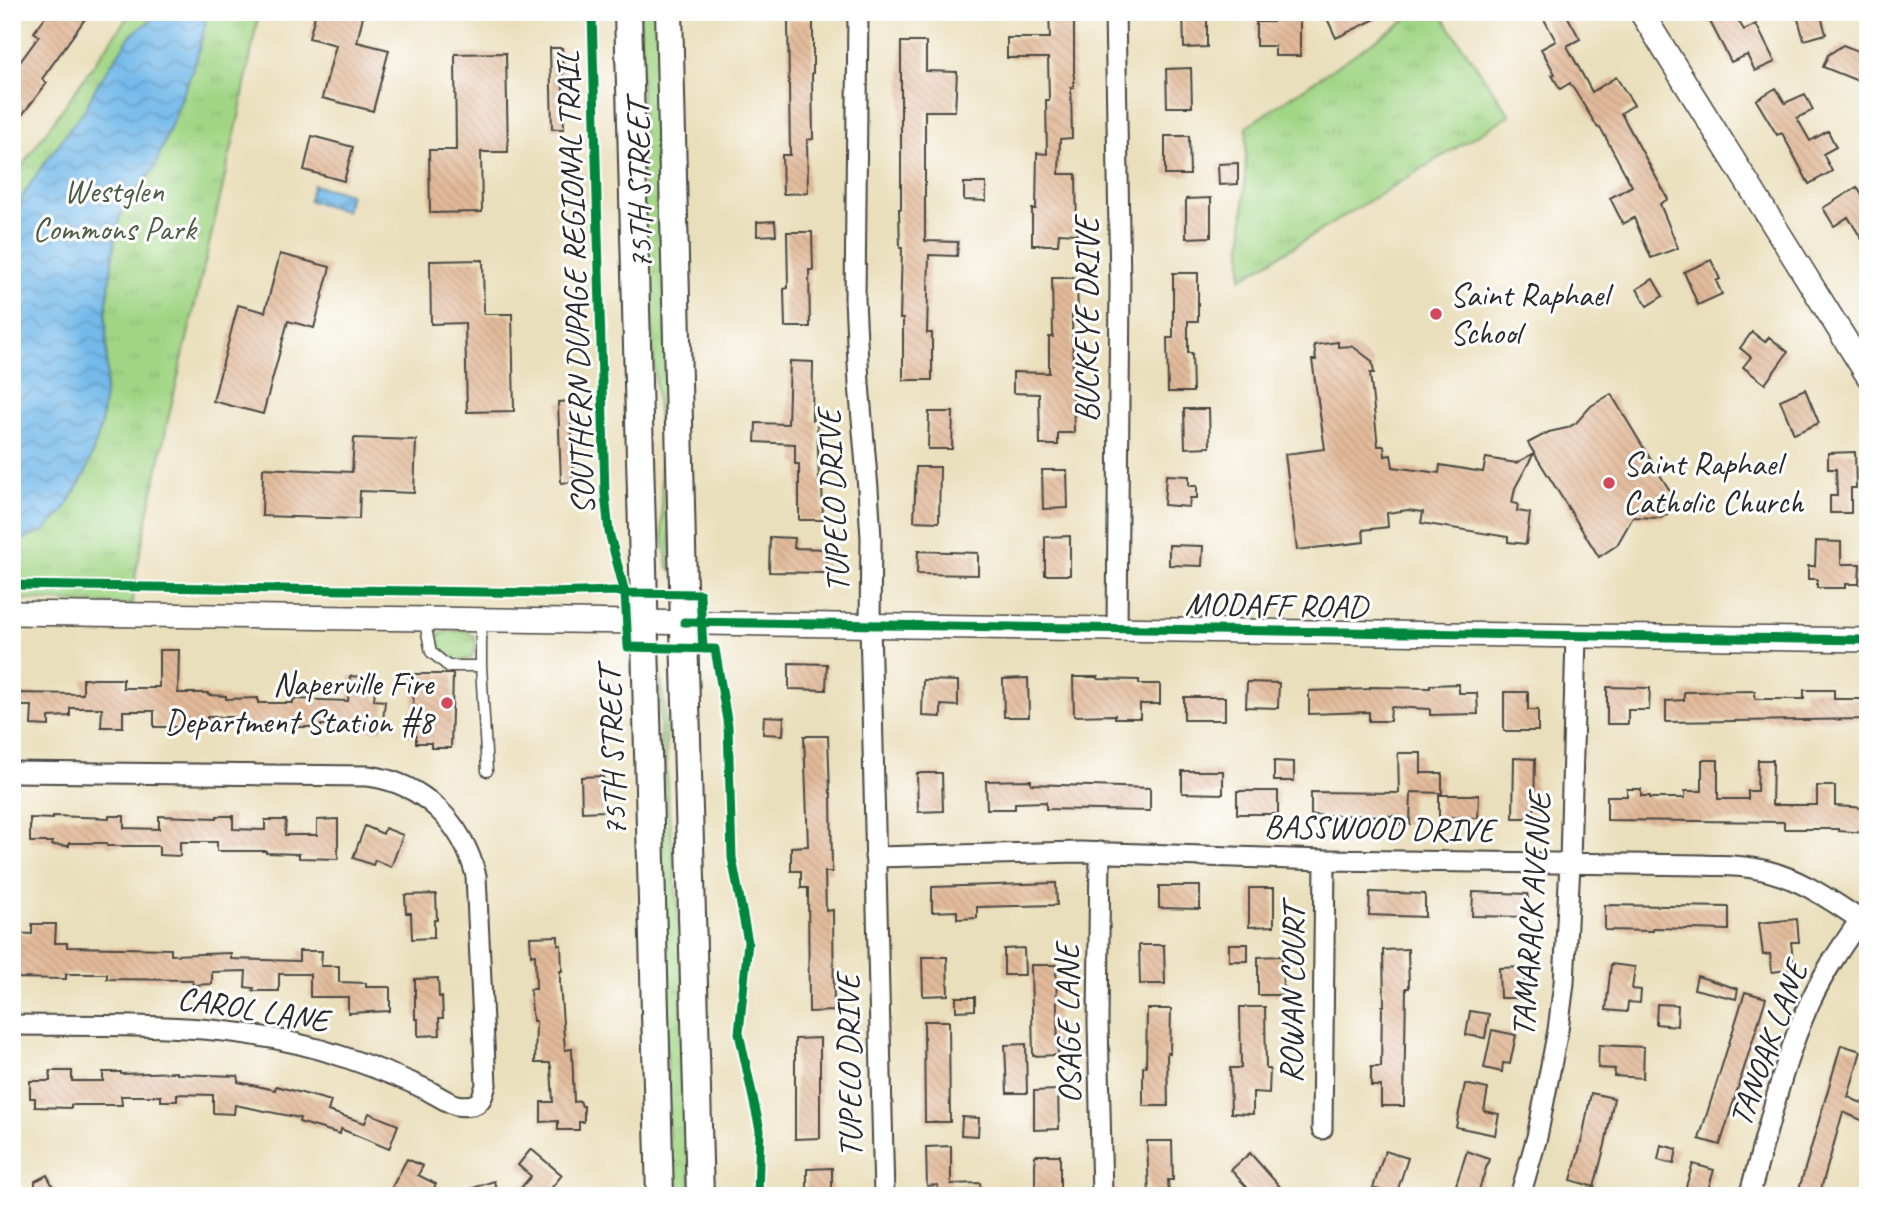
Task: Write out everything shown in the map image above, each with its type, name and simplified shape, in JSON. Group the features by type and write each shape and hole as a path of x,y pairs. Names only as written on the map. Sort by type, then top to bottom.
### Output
{"main road":[{"name":"75TH STREET","path":"628,12 660,1196"},
{"name":"75TH STREET","path":"669,12 700,1196"}],"street":[{"name":"TUPELO DRIVE","path":"858,12 855,299 871,537 870,624 884,1196"},
{"name":"BUCKEYE DRIVE","path":"1115,12 1120,284 1116,628"},
{"path":"1641,12 1868,376"},
{"name":"MODAFF ROAD","path":"12,613 1868,640"},
{"name":"TAMARACK AVENUE","path":"1520,1196 1537,1137 1558,1030 1567,953 1576,636"},
{"name":"CAROL LANE","path":"12,772 368,776 411,789 442,812 459,834 473,864 478,889 486,1076 479,1102 462,1106 422,1087 332,1052 250,1034 166,1026 12,1025"},
{"name":"BASSWOOD DRIVE","path":"875,857 1100,852 1325,860 1752,867 1787,876 1820,893 1864,922"},
{"name":"OSAGE LANE","path":"1100,852 1098,1022 1102,1196"},
{"name":"ROWAN COURT","path":"1322,1129 1325,860"},
{"name":"TANOAK LANE","path":"1749,1196 1790,1055 1809,1004 1830,964 1864,922"}],"lane":[{"path":"424,619 431,652 447,666 481,666"},
{"path":"481,619 486,771"}],"green space":[{"name":"Westglen Commons Park","path":"131,12 259,12 238,121 167,424 136,572 132,605 12,599 12,180"},
{"path":"640,12 660,12 671,570 668,568 662,529 661,447 644,245"},
{"path":"1418,12 1439,12 1510,115 1241,279 1247,126"},
{"path":"447,631 466,631 474,636 476,647 471,658 458,661 442,654 438,636"},
{"path":"659,668 665,707 667,790 685,989 691,1196 670,1196"}],"water":[{"path":"161,12 200,12 206,22 196,61 154,169 123,208 116,231 106,313 107,374 101,427 86,472 64,511 43,532 28,537 12,550 12,225 24,194 86,107 96,87 131,35"},
{"path":"313,185 350,194 346,211 309,201"}],"building":[{"path":"49,12 90,12 42,79 47,83 12,128 12,73 39,36 34,32"},
{"path":"316,12 364,12 357,42 389,50 373,111 322,98 336,45 309,38"},
{"path":"1049,12 1074,12 1072,138 1060,139 1059,174 1076,174 1077,234 1059,233 1058,245 1032,245 1037,153 1047,154 1048,58 1007,58 1007,38 1050,38"},
{"path":"1183,12 1207,12 1207,47 1184,48"},
{"path":"1324,12 1390,12 1336,38"},
{"path":"1540,12 1565,12 1580,39 1567,46 1592,92 1616,77 1634,105 1621,113 1668,199 1660,204 1678,248 1651,258 1634,218 1623,224 1610,198 1632,186 1600,127 1598,128 1570,83 1560,89 1552,75 1555,74 1541,49 1556,41"},
{"path":"1705,12 1733,12 1744,30 1756,24 1775,62 1755,71 1747,55 1731,62"},
{"path":"1796,12 1820,12 1826,34 1804,40"},
{"path":"1273,14 1300,14 1300,56 1275,56 1275,46 1256,46 1256,22 1273,22"},
{"path":"788,20 813,20 813,139 807,140 808,193 783,194 782,155 790,155"},
{"path":"901,42 926,42 926,71 957,72 955,111 925,111 925,241 958,242 957,256 929,255 927,333 932,333 932,380 903,380 899,209"},
{"path":"1843,45 1868,55 1868,85 1823,67 1828,55"},
{"path":"550,48 562,48 564,129 552,129"},
{"path":"506,53 508,152 481,152 482,212 430,213 429,150 456,150 455,54"},
{"path":"1191,68 1192,107 1167,107 1166,69"},
{"path":"1776,88 1785,103 1805,94 1813,110 1797,118 1810,141 1828,131 1836,147 1823,154 1832,171 1809,184 1782,133 1777,135 1756,100"},
{"path":"312,136 353,147 344,181 304,170"},
{"path":"1165,136 1189,136 1190,175 1165,175"},
{"path":"1238,163 1238,184 1219,185 1218,164"},
{"path":"964,183 986,183 986,201 964,200"},
{"path":"1857,187 1868,205 1868,249 1848,217 1834,226 1823,208"},
{"path":"1211,198 1211,237 1186,238 1186,199"},
{"path":"775,221 776,235 757,236 757,222"},
{"path":"787,232 812,232 813,270 809,270 810,327 785,327 784,289 788,288"},
{"path":"280,254 330,267 314,328 288,321 263,414 213,401 238,305 265,312"},
{"path":"483,260 484,314 512,314 514,411 467,412 465,323 431,324 430,261"},
{"path":"1711,260 1720,279 1716,281 1722,294 1698,305 1684,272"},
{"path":"1173,273 1198,273 1198,321 1188,321 1188,353 1192,353 1193,392 1168,392 1167,338 1173,338"},
{"path":"1052,278 1077,278 1078,316 1072,316 1074,433 1058,433 1058,445 1040,445 1039,394 1013,393 1013,372 1049,373 1049,337 1053,337"},
{"path":"1653,279 1663,296 1647,306 1637,289"},
{"path":"1752,332 1765,342 1769,337 1788,352 1765,384 1743,367 1751,357 1740,348"},
{"path":"1338,342 1338,347 1352,346 1372,361 1374,373 1370,373 1378,446 1384,446 1385,456 1391,455 1393,467 1439,473 1440,465 1483,472 1486,458 1516,463 1534,453 1515,488 1512,503 1518,504 1517,511 1530,513 1526,544 1508,542 1508,537 1421,523 1423,512 1408,510 1387,513 1388,527 1363,530 1364,542 1297,550 1285,454 1325,449 1312,360 1316,360 1314,345"},
{"path":"790,361 813,362 812,420 817,420 823,520 799,520 799,464 795,464 795,444 755,442 756,423 788,424"},
{"path":"1805,389 1819,423 1794,434 1780,400"},
{"name":"Saint Raphael Catholic Church","path":"1611,394 1679,506 1661,518 1633,517 1617,545 1599,557 1528,443 1576,423 1591,406"},
{"path":"571,401 573,482 561,483 558,402"},
{"path":"1184,409 1209,409 1210,447 1185,448"},
{"path":"929,412 953,412 952,449 928,449"},
{"path":"354,438 416,440 414,493 360,491 359,519 262,516 263,468 352,472"},
{"path":"1855,452 1856,488 1851,488 1851,513 1830,513 1830,496 1837,496 1836,469 1828,469 1828,453"},
{"path":"916,467 940,467 939,522 914,521"},
{"path":"1042,470 1067,470 1068,508 1043,509"},
{"path":"1166,475 1189,476 1189,486 1197,486 1197,498 1190,498 1189,507 1164,505"},
{"path":"1070,536 1070,575 1045,575 1045,537"},
{"path":"770,537 795,538 794,548 827,549 826,573 769,572"},
{"path":"1816,541 1841,542 1841,564 1860,564 1859,584 1845,584 1845,588 1817,588 1817,579 1808,579 1808,566 1815,566"},
{"path":"1169,545 1203,546 1202,566 1169,565"},
{"path":"918,551 978,553 978,575 917,574"},
{"path":"159,650 179,650 178,693 208,693 226,696 226,699 258,698 258,703 293,703 293,699 348,701 350,676 376,678 374,700 385,701 382,731 359,729 360,725 245,726 245,717 207,717 207,727 154,727 154,711 123,711 123,727 101,727 102,708 70,708 70,716 49,717 49,726 31,725 32,706 12,706 12,693 83,694 83,679 123,679 123,688 159,687"},
{"path":"789,663 827,664 826,690 789,689"},
{"path":"414,674 453,674 451,748 431,748 431,743 416,743 416,736 407,736 407,717 413,717"},
{"path":"1073,677 1139,680 1139,684 1160,684 1160,704 1140,704 1140,718 1115,718 1115,715 1074,716"},
{"path":"1028,678 1029,717 1004,717 1003,679"},
{"path":"923,680 958,681 958,706 941,705 941,717 922,716"},
{"path":"1247,682 1279,683 1278,708 1246,707"},
{"path":"1459,684 1459,693 1477,693 1478,714 1430,715 1430,709 1391,707 1390,721 1369,721 1369,712 1309,714 1309,691 1370,687 1430,688 1430,685"},
{"path":"1607,687 1650,688 1649,710 1628,710 1628,724 1607,724"},
{"path":"1804,690 1834,690 1834,699 1868,699 1868,719 1666,722 1666,701 1684,700 1684,692 1755,691 1755,699 1804,699"},
{"path":"1504,692 1528,692 1528,710 1538,710 1538,731 1504,731"},
{"path":"1184,697 1225,697 1225,720 1184,720"},
{"path":"764,716 784,717 783,735 763,734"},
{"path":"804,736 828,736 832,872 825,872 826,911 833,910 834,1011 809,1012 808,888 801,888 801,871 791,871 791,847 808,846"},
{"path":"1398,753 1421,753 1421,773 1442,773 1442,793 1411,792 1410,824 1399,824 1399,816 1311,815 1311,792 1399,793"},
{"path":"1514,758 1535,759 1534,818 1513,818"},
{"path":"1702,760 1718,760 1718,799 1748,799 1748,791 1757,791 1758,760 1773,760 1772,805 1817,805 1817,786 1835,786 1835,806 1868,808 1868,833 1839,829 1784,829 1784,822 1607,820 1607,796 1627,796 1627,789 1641,789 1641,796 1650,798 1685,798 1685,791 1702,791"},
{"path":"1274,761 1294,762 1294,781 1274,781"},
{"path":"1182,771 1223,771 1223,794 1182,793"},
{"path":"917,773 942,773 943,811 918,812"},
{"path":"603,776 604,811 582,812 581,777"},
{"path":"1031,780 1031,784 1150,788 1150,811 1046,809 1046,802 1015,803 1015,809 987,809 986,781"},
{"path":"1237,791 1278,791 1278,814 1237,814"},
{"path":"1439,795 1479,795 1478,818 1439,817"},
{"path":"53,816 124,816 124,828 159,829 159,816 233,816 233,829 265,830 265,820 286,820 285,835 317,835 317,820 338,819 338,859 299,858 299,854 266,851 217,851 217,842 180,842 180,856 159,855 159,846 69,843 69,846 52,845 52,842 30,842 30,818 53,819"},
{"path":"365,826 383,834 385,828 403,835 391,867 375,860 373,865 353,858"},
{"path":"1056,883 1057,905 977,907 977,918 957,919 957,911 932,912 932,887"},
{"path":"1159,886 1200,886 1200,909 1159,908"},
{"path":"1249,888 1274,888 1274,926 1249,927"},
{"path":"1370,892 1425,894 1425,917 1369,915"},
{"path":"1473,892 1528,894 1528,917 1472,916"},
{"path":"436,894 437,920 434,920 434,938 412,939 411,913 406,913 405,895"},
{"path":"1605,905 1729,907 1729,930 1605,930"},
{"path":"1797,919 1799,942 1791,942 1794,969 1772,972 1770,954 1763,955 1759,923"},
{"path":"32,924 56,924 55,943 67,943 67,947 171,949 171,955 231,953 231,959 299,961 299,951 322,951 321,966 339,966 339,982 366,983 366,987 390,987 390,1011 348,1013 348,997 310,997 310,974 279,974 279,991 253,991 254,988 245,987 246,971 212,972 212,984 193,985 192,980 107,979 107,974 66,974 66,979 12,978 12,933 32,934"},
{"path":"558,936 558,945 561,945 560,984 565,1050 572,1049 574,1102 580,1101 584,1106 584,1119 579,1122 579,1130 558,1130 558,1121 541,1122 541,1102 553,1102 551,1067 550,1063 535,1063 536,1021 533,1021 530,989 536,989 535,954 531,955 530,937"},
{"path":"1229,944 1248,944 1248,961 1229,961"},
{"path":"1139,945 1164,945 1165,984 1140,984"},
{"path":"1024,948 1025,975 1004,975 1004,949"},
{"path":"1408,949 1404,1106 1381,1106 1381,1086 1371,1086 1371,1067 1381,1067 1383,950"},
{"path":"1282,956 1283,995 1258,995 1258,957"},
{"path":"922,957 947,957 948,995 923,996"},
{"path":"1611,964 1635,967 1632,989 1641,990 1640,1003 1628,1002 1627,1012 1606,1010"},
{"path":"1031,965 1056,965 1058,1055 1033,1056"},
{"path":"1524,967 1525,998 1500,998 1499,968"},
{"path":"1697,976 1738,989 1736,999 1694,989"},
{"path":"438,978 443,1018 439,1018 440,1035 418,1036 418,1019 415,1019 415,979"},
{"path":"1745,992 1766,998 1720,1145 1699,1139"},
{"path":"956,997 975,997 975,1010 956,1011"},
{"path":"1657,1004 1678,1005 1677,1026 1656,1024"},
{"path":"1240,1007 1265,1007 1266,1069 1270,1069 1269,1093 1253,1092 1253,1114 1231,1113 1230,1068 1241,1068"},
{"path":"1147,1009 1171,1009 1170,1053 1167,1052 1168,1106 1143,1106"},
{"path":"1470,1011 1489,1014 1485,1038 1466,1035"},
{"path":"924,1021 949,1021 950,1122 925,1122"},
{"path":"1492,1030 1516,1035 1510,1064 1503,1063 1502,1072 1484,1068"},
{"path":"820,1038 820,1138 795,1139 795,1039"},
{"path":"1026,1044 1027,1093 1007,1093 1005,1045"},
{"path":"1599,1045 1644,1047 1643,1078 1614,1076 1615,1069 1598,1068"},
{"path":"1841,1045 1861,1051 1848,1097 1868,1106 1868,1123 1843,1112 1819,1196 1797,1196"},
{"path":"50,1071 72,1071 72,1081 103,1081 103,1072 177,1072 238,1076 238,1082 275,1090 276,1086 331,1101 328,1111 365,1123 369,1113 398,1125 389,1149 341,1129 340,1134 299,1122 300,1118 235,1105 234,1114 213,1113 213,1095 177,1094 177,1101 161,1101 161,1096 121,1096 122,1105 35,1107 35,1098 30,1098 30,1081 50,1081"},
{"path":"1465,1084 1488,1089 1484,1111 1499,1114 1495,1135 1456,1127"},
{"path":"1058,1090 1059,1129 1034,1130 1034,1091"},
{"path":"1591,1093 1614,1098 1594,1187 1571,1180"},
{"path":"962,1117 979,1118 978,1136 961,1135"},
{"path":"1147,1141 1172,1141 1173,1180 1168,1180 1169,1196 1149,1196"},
{"path":"1661,1145 1677,1149 1674,1164 1658,1160"},
{"path":"951,1146 951,1184 980,1183 981,1196 939,1196 938,1185 927,1186 926,1147"},
{"path":"531,1149 562,1175 542,1196 528,1196 520,1189 531,1176 518,1165"},
{"path":"1385,1151 1408,1158 1396,1195 1373,1188"},
{"path":"1467,1151 1489,1159 1477,1196 1455,1188"},
{"path":"1250,1153 1282,1189 1275,1196 1255,1196 1231,1170"},
{"path":"1035,1155 1060,1155 1060,1193 1035,1194"},
{"path":"407,1159 423,1166 418,1175 436,1184 430,1196 410,1196 392,1187"},
{"path":"1693,1164 1714,1170 1706,1196 1683,1196"},
{"path":"832,1168 832,1196 807,1196 807,1169"},
{"path":"47,1175 58,1196 35,1196 35,1181"},
{"path":"494,1181 498,1196 458,1196 458,1193"}],"cycle path":[{"name":"SOUTHERN DUPAGE REGIONAL TRAIL","path":"592,12 605,494 609,532 625,593 628,647 715,649 728,726 732,858 748,942 739,1033 760,1130 758,1196"},
{"path":"12,585 700,594 703,649"},
{"path":"684,622 1868,640"}],"place":[{"name":"Saint Raphael School","path":"1436,314"},
{"name":"Saint Raphael Catholic Church","path":"1609,483"},
{"name":"Naperville Fire Department Station #8","path":"447,703"}]}
